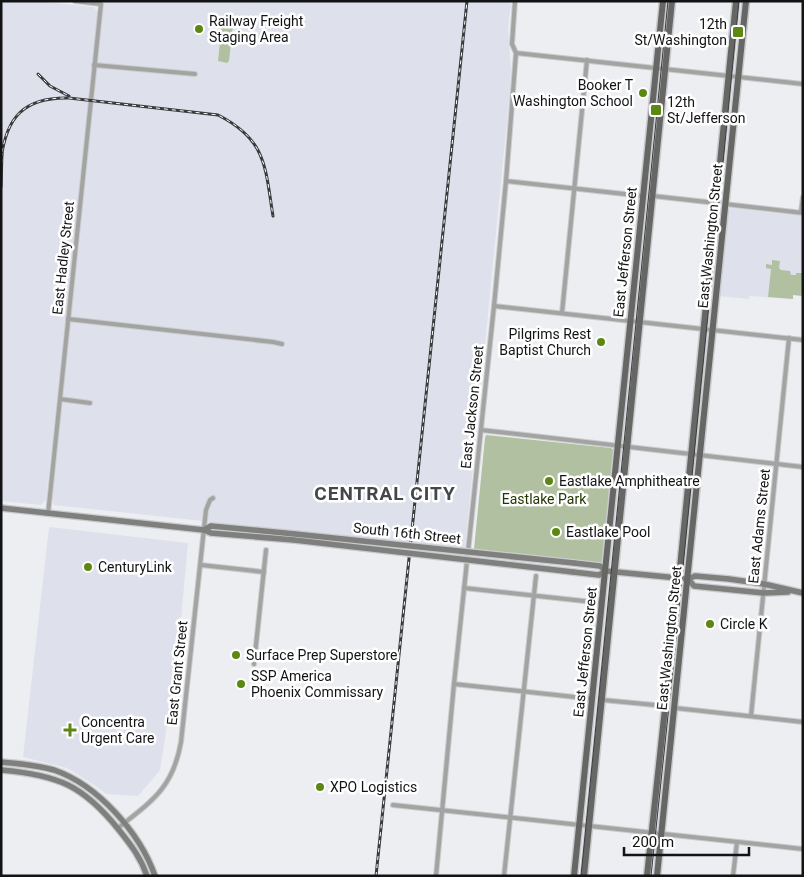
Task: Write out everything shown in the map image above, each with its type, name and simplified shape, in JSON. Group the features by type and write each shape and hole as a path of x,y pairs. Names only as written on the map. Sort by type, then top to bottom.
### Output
{"main road":[{"name":"East Jefferson Street","path":"574,876 663,1"},
{"name":"East Jefferson Street","path":"584,876 672,1"},
{"name":"East Washington Street","path":"647,876 679,578 736,1"},
{"name":"East Washington Street","path":"657,876 746,1"},
{"name":"East Washington Street","path":"718,185 733,132"},
{"path":"636,260 651,217"},
{"name":"East Washington Street","path":"692,443 705,403"},
{"name":"East Jefferson Street","path":"612,506 627,458"},
{"name":"South 16th Street","path":"1,508 204,530 211,526 599,575 606,571"},
{"name":"South 16th Street","path":"295,537 574,563 600,566 606,571 688,579"},
{"path":"696,576 764,584 801,593 694,586 688,579 696,576"},
{"path":"667,687 681,644"},
{"name":"East Jefferson Street","path":"585,770 600,719"},
{"path":"1,762 46,768 69,776 100,797 124,824 143,850 155,876"},
{"path":"1,770 40,774 68,784 93,801 118,828 140,859 147,876"},
{"path":"140,859 145,862 155,876"}],"street":[{"name":"East Hadley Street","path":"48,514 101,4 75,1"},
{"name":"East Jackson Street","path":"436,876 506,181 516,53 512,44 515,1"},
{"path":"516,53 803,84"},
{"path":"562,314 587,60"},
{"path":"94,65 195,74"},
{"path":"506,181 644,196"},
{"path":"653,196 716,203"},
{"path":"725,204 802,213 803,197"},
{"path":"494,306 803,340"},
{"path":"68,319 264,340 282,344"},
{"name":"East Adams Street","path":"750,716 789,338"},
{"path":"60,399 90,403"},
{"path":"481,430 803,467"},
{"name":"East Grant Street","path":"118,828 158,794 167,783 177,761 181,742 207,505 213,498"},
{"path":"254,664 266,550"},
{"path":"201,565 264,572"},
{"path":"504,876 536,576"},
{"path":"464,588 602,603"},
{"path":"454,684 592,699"},
{"path":"602,700 665,706"},
{"path":"675,708 803,722"},
{"path":"393,806 803,849"},
{"path":"734,876 737,842"}],"shaded area":[{"path":"1,1 34,1 94,7 98,13 46,500 41,505 1,501"},
{"path":"104,1 511,1 508,29 511,69 510,90 465,549 54,505 52,500"},
{"path":"732,208 803,216 803,296 793,295 793,299 749,296 749,299 719,296 728,210"},
{"path":"49,527 188,543 177,662 160,770 138,796 106,794 67,768 23,757"}],"green space":[{"path":"222,22 232,22 233,24 229,61 227,63 218,61"},
{"path":"772,260 780,261 779,268 790,271 791,275 803,273 803,296 793,295 793,299 768,297 771,269 766,268 766,264 772,265"},
{"name":"Eastlake Park","path":"486,435 611,448 614,450 604,561 602,563 474,549"}],"tram line":[{"path":"581,876 668,1"},
{"path":"651,876 739,1"}],"railway":[{"path":"376,876 467,1"},
{"path":"38,74 50,86 69,96"},
{"path":"1,160 7,132 13,121 20,112 40,101 69,98 218,115 246,134 261,156 268,183 273,216"},
{"path":"1,187 2,153"}],"place":[{"name":"Railway Freight Staging Area","path":"199,29"},
{"name":"12th St/Washington","path":"738,32"},
{"name":"Booker T Washington School","path":"643,93"},
{"name":"12th St/Jefferson","path":"656,110"},
{"name":"Pilgrims Rest Baptist Church","path":"601,342"},
{"name":"Eastlake Amphitheatre","path":"549,481"},
{"name":"Eastlake Pool","path":"556,532"},
{"name":"CenturyLink","path":"88,567"},
{"name":"Circle K","path":"710,624"},
{"name":"Surface Prep Superstore","path":"236,655"},
{"name":"SSP America Phoenix Commissary","path":"241,684"},
{"name":"Concentra Urgent Care","path":"70,730"},
{"name":"XPO Logistics","path":"320,787"}],"district":[{"name":"CENTRAL CITY","path":"385,493"}]}
